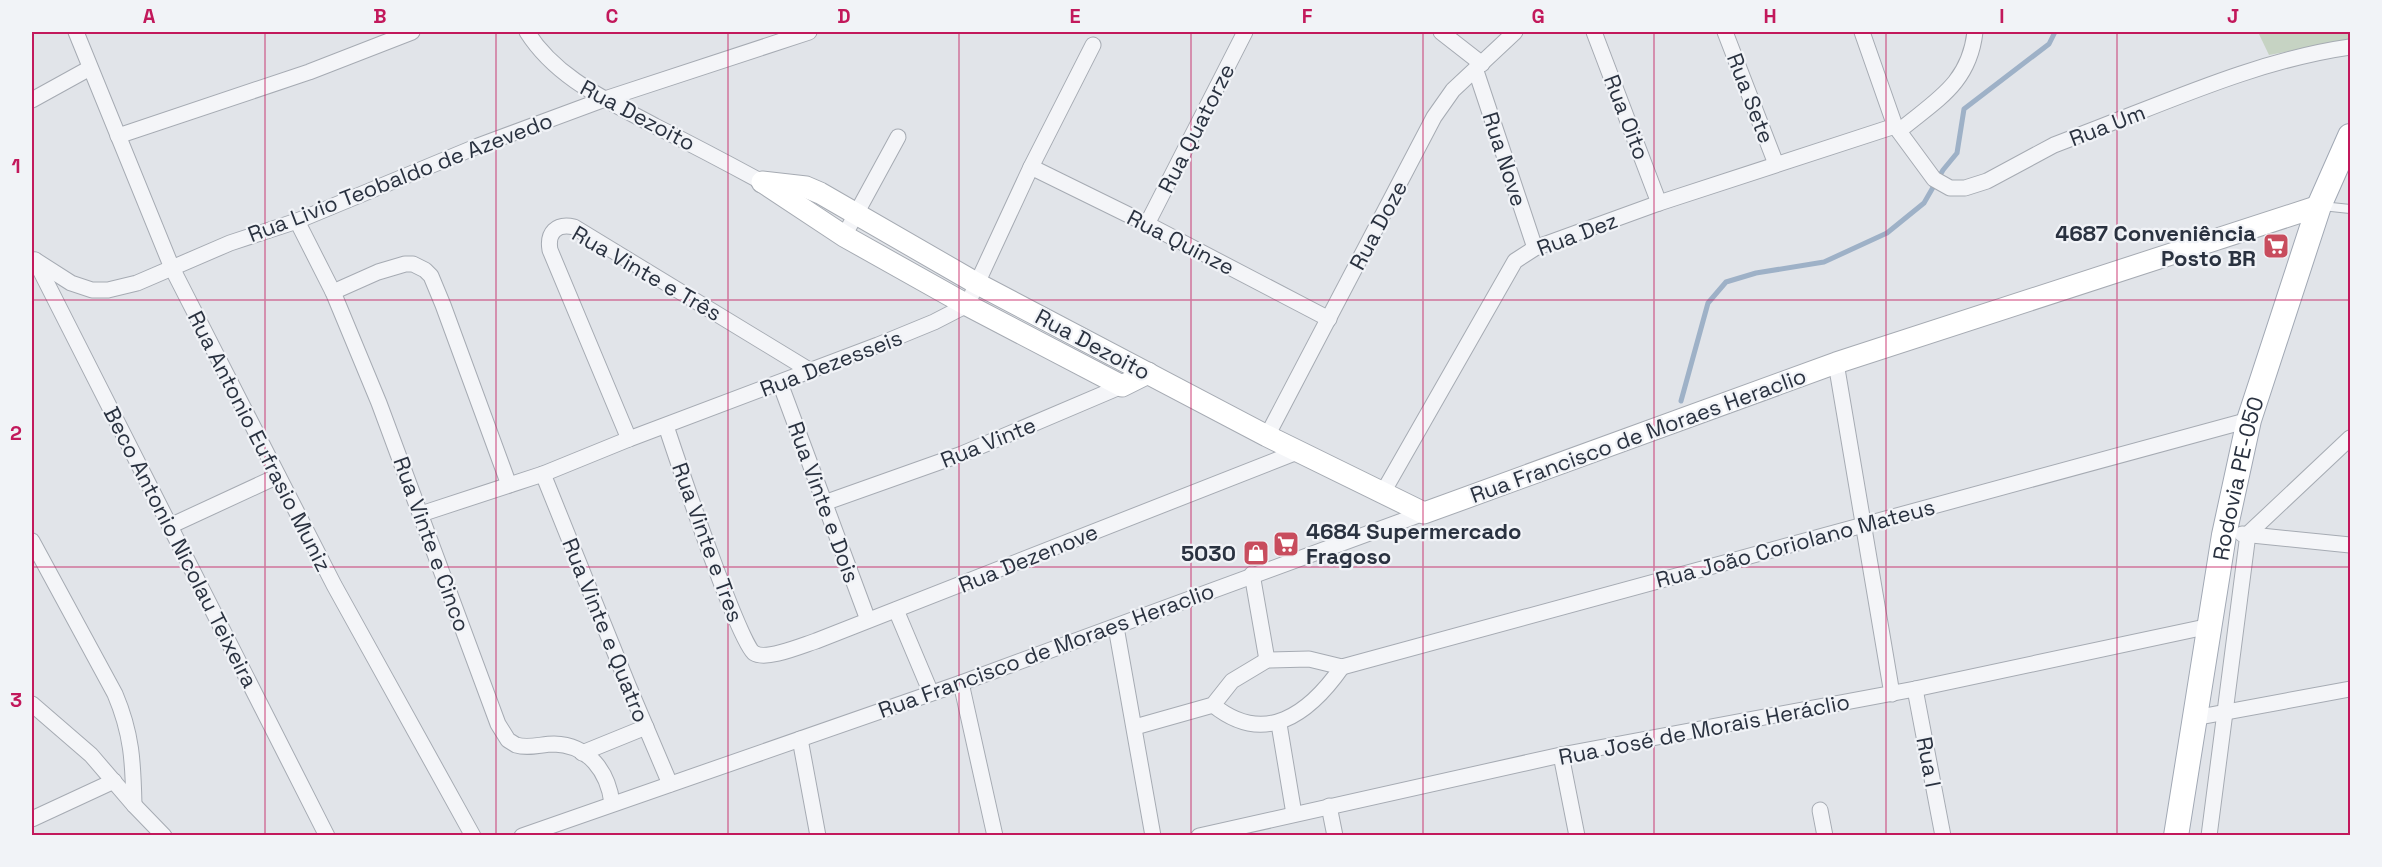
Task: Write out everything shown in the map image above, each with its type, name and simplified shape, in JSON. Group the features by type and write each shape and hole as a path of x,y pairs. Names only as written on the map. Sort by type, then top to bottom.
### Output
{"main road":[{"name":"Rodovia PE-050","path":"2176,836 2224,536 2249,420 2319,206 2350,136"}],"street":[{"name":"Rua Antonio Eufrasio Muniz","path":"76,32 172,268 333,585 473,836"},
{"path":"118,136 309,72 412,32"},
{"name":"Rua Dezoito","path":"527,32 549,61 605,99 762,182 844,236 967,305 1122,386"},
{"name":"Rua Livio Teobaldo de Azevedo","path":"33,260 71,283 98,291 137,283 230,243 297,221 478,146 605,99 809,32"},
{"name":"Rua Quatorze","path":"1147,224 1245,32"},
{"path":"1441,32 1479,67"},
{"name":"Rua Doze","path":"1267,436 1434,117 1453,90 1515,32"},
{"name":"Rua Oito","path":"1594,32 1659,203"},
{"name":"Rua Sete","path":"1725,32 1776,164"},
{"name":"Rua Um","path":"1862,32 1897,128 1937,182 1950,188 1965,188 1987,180 2080,135 2261,68 2308,55 2350,47"},
{"path":"1897,128 1957,81 1968,64 1975,32"},
{"path":"967,305 1031,167 1093,45"},
{"name":"Rua Nove","path":"1479,67 1535,248"},
{"path":"32,100 90,68"},
{"name":"Rua Dez","path":"1382,494 1515,261 1535,248 1659,203 1776,164 1897,128"},
{"path":"844,236 898,138"},
{"name":"Rua Quinze","path":"1031,167 1147,224 1329,319"},
{"name":"Rua Dezoito","path":"762,182 806,187 820,193 976,283 1297,452 1424,513"},
{"name":"Rua Francisco de Moraes Heraclio","path":"522,836 961,683 1116,627 1252,574 1836,363 2319,206"},
{"name":"Rua Vinte e Cinco","path":"297,221 333,292 391,433 502,731 516,746 555,744 582,753 602,768 609,782 612,803"},
{"name":"Rua Vinte e Três","path":"629,439 550,250 549,238 553,230 558,227 574,227 809,370"},
{"name":"Beco Antonio Nicolau Teixeira","path":"33,260 327,836"},
{"path":"333,292 378,272 405,264 413,264 431,276 509,486"},
{"name":"Rua Dezesseis","path":"421,514 543,474 915,330 967,305"},
{"path":"1836,363 1892,694"},
{"name":"Rua Vinte","path":"824,503 962,454 1148,373"},
{"name":"Rua Vinte e Dois","path":"780,383 868,620"},
{"name":"Rua João Coriolano Mateus","path":"1213,705 1232,681 1267,660 1309,659 1342,667 2249,420"},
{"name":"Rua Vinte e Tres","path":"666,426 730,606 751,651 757,655"},
{"path":"2208,836 2248,534 2350,438"},
{"name":"Rua Dezenove","path":"757,655 770,655 792,649 896,610 1297,452"},
{"name":"Rua Vinte e Quatro","path":"543,474 670,784"},
{"path":"170,526 278,476"},
{"path":"2224,536 2248,534 2350,545"},
{"path":"32,541 123,712 131,744 134,806"},
{"path":"1252,574 1267,660"},
{"path":"896,610 931,693"},
{"path":"1116,627 1153,836"},
{"name":"Rua José de Morais Heráclio","path":"1199,836 1561,755 1892,694 2210,627"},
{"path":"1135,727 1213,705 1238,722 1279,724 1320,696 1342,667"},
{"path":"961,683 995,836"},
{"name":"Rua I","path":"1915,689 1943,836"},
{"path":"2194,718 2350,689"},
{"path":"32,704 85,750 164,836"},
{"path":"1279,724 1294,814"},
{"path":"582,753 645,727"},
{"path":"800,739 818,836"},
{"path":"1561,755 1577,836"},
{"path":"32,819 114,781"},
{"path":"1329,806 1335,836"},
{"path":"1820,810 1825,836"}],"lane":[{"path":"2319,206 2350,209"}],"green space":[{"path":"2258,32 2350,32 2350,40 2269,55"}],"waterway":[{"path":"1681,401 1708,303 1726,282 1756,273 1824,262 1887,233 1924,203 1943,170 1957,153 1964,109 2049,44 2055,32"}],"place":[{"name":"4687 Conveniência Posto BR","path":"2276,246"},
{"name":"4684 Supermercado Fragoso","path":"1286,544"},
{"name":"5030","path":"1256,553"}]}
